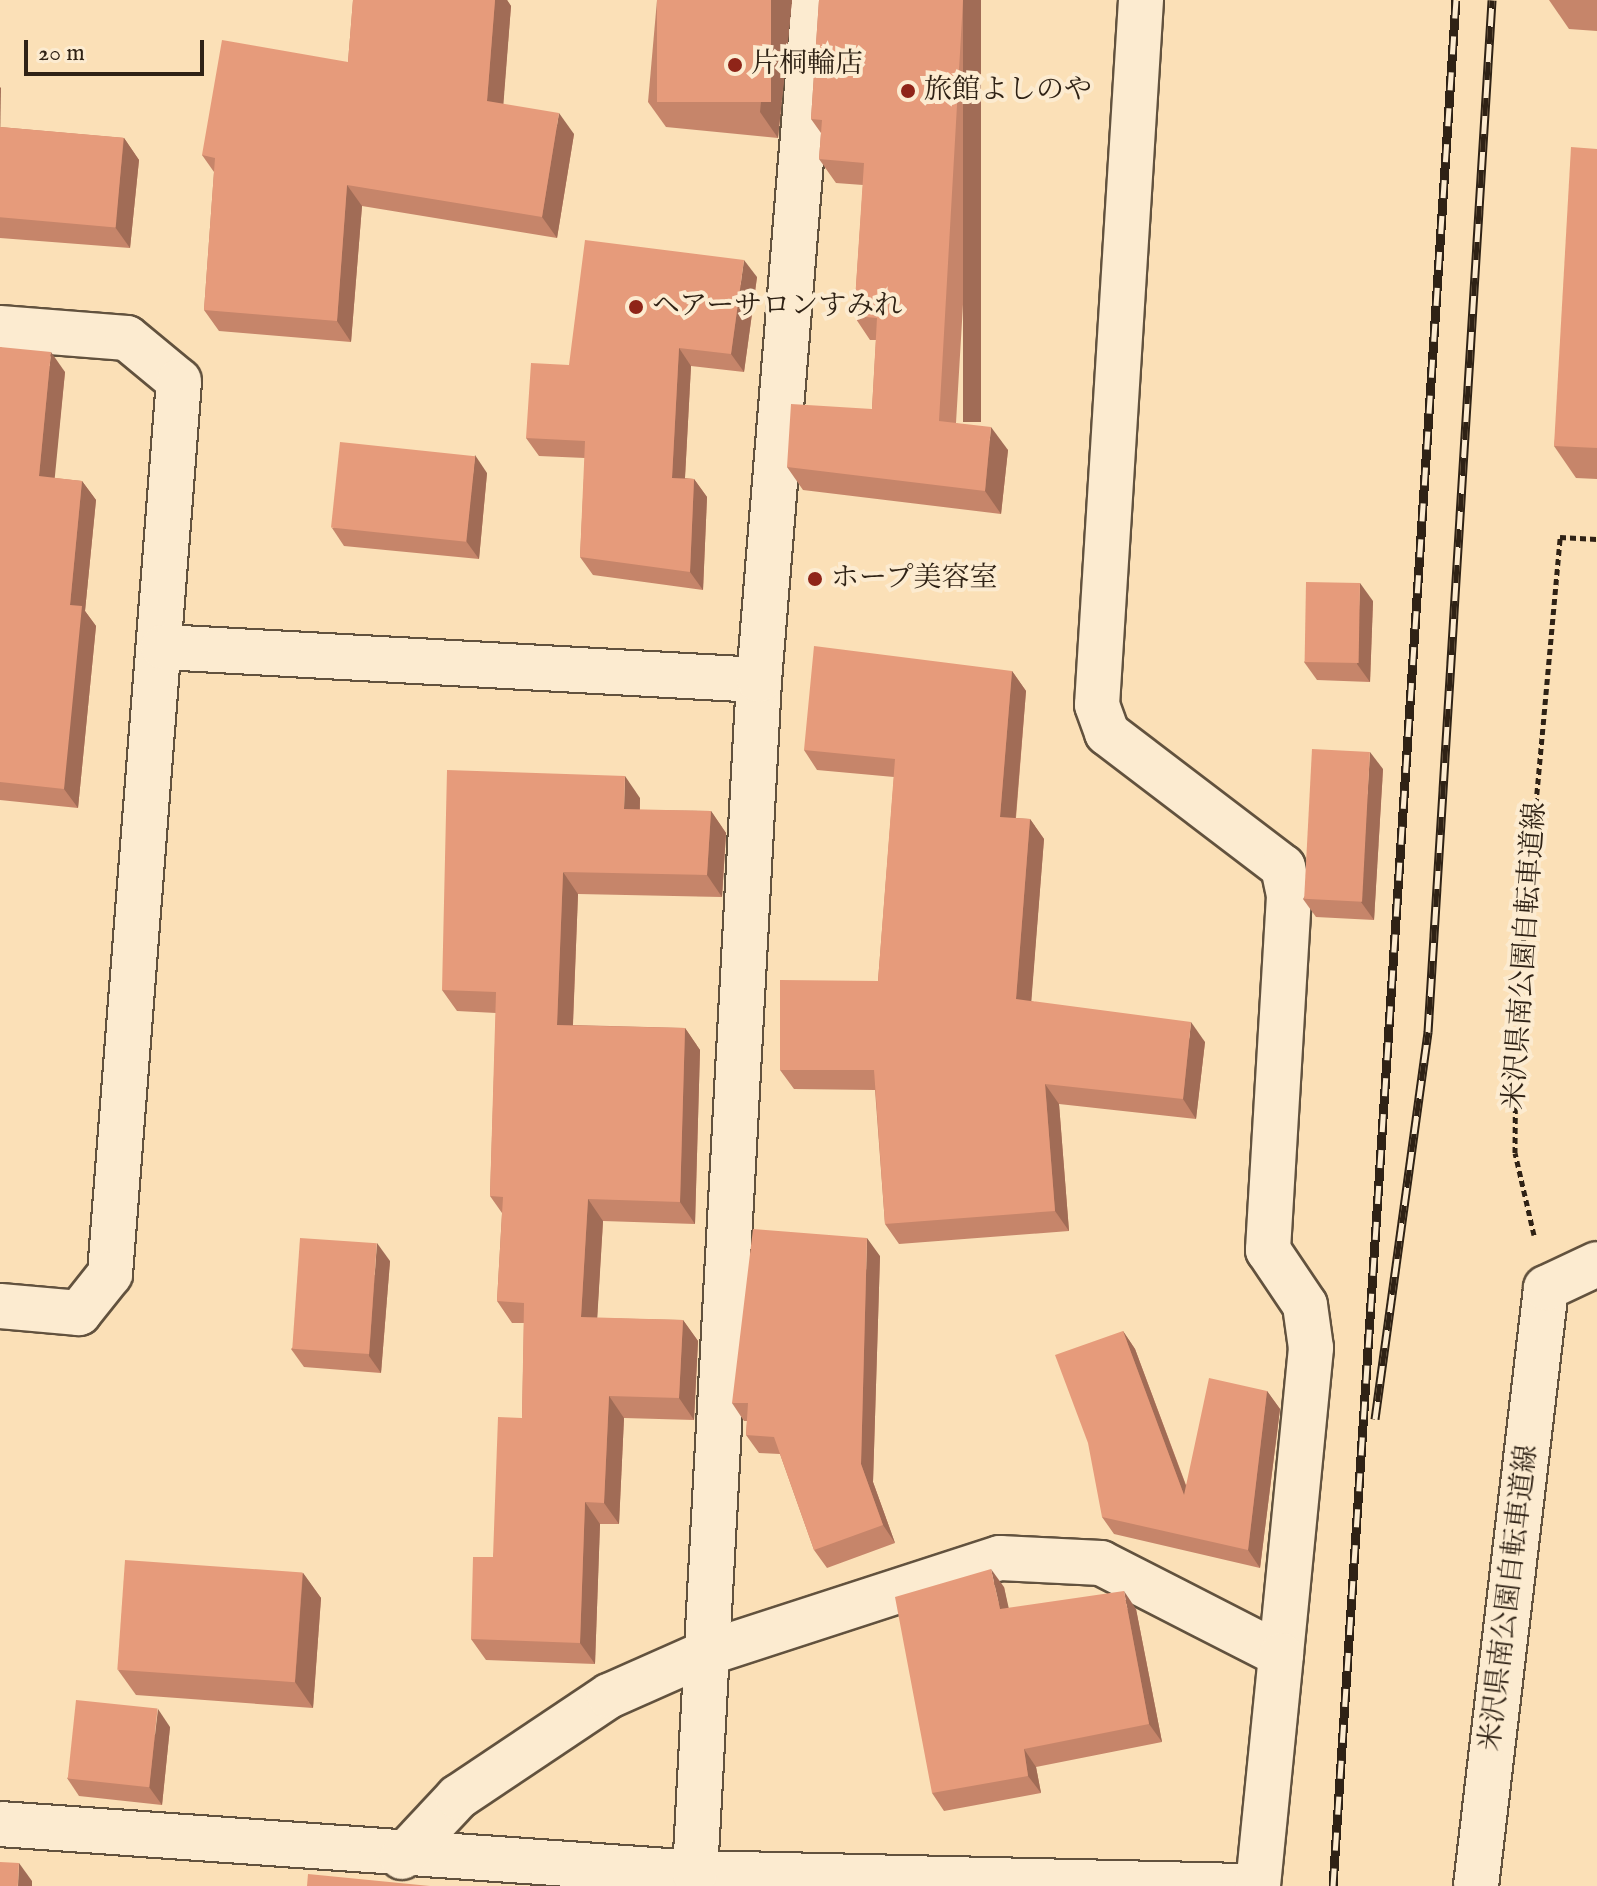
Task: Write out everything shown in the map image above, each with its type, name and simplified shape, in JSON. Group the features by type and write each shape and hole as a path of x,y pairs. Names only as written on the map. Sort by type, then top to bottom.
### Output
{"street":[{"path":"695,1873 704,1654 759,680 814,0"},
{"path":"1141,0 1097,705 1107,733 1283,867 1289,896 1268,1250 1305,1305 1311,1348 1258,1886"},
{"path":"0,328 127,338 179,381 163,647 110,1274 79,1313 0,1306"},
{"path":"163,647 759,680"},
{"path":"1546,1288 1597,1264"},
{"name":"米沢県南公園自転車道線","path":"1476,1886 1546,1288"},
{"path":"402,1857 483,1780 609,1696 704,1654 1000,1558 1101,1563 1281,1655"},
{"path":"0,1824 402,1857 695,1873 882,1882 1241,1886"}],"path":[{"name":"米沢県南公園自転車道線","path":"1546,1288 1515,1153 1516,1023 1560,537 1597,539"}],"building":[{"path":"353,0 495,0 487,101 559,113 542,217 347,185 337,321 204,310 215,158 202,155 222,40 348,62"},
{"path":"657,0 771,0 771,102 657,102"},
{"path":"819,0 963,0 939,421 991,427 985,491 787,467 791,404 872,409 877,318 854,316 864,163 819,159 822,120 811,119"},
{"path":"0,127 124,138 116,227 0,217"},
{"path":"1571,147 1597,149 1597,448 1554,446"},
{"path":"585,240 744,260 731,354 679,348 672,478 694,479 690,572 580,557 585,441 526,438 531,363 569,365"},
{"path":"0,347 51,352 39,476 82,481 70,605 82,606 64,789 0,782"},
{"path":"340,442 475,456 466,542 331,528"},
{"path":"1306,582 1360,583 1359,663 1305,662"},
{"path":"814,646 1012,671 1000,817 1030,819 1016,999 1191,1022 1183,1099 1045,1084 1055,1211 885,1224 874,1070 780,1070 780,980 878,981 895,759 804,750"},
{"path":"1312,749 1370,752 1362,902 1304,899"},
{"path":"447,770 625,776 624,809 711,811 707,875 563,872 557,1025 685,1028 680,1202 588,1199 581,1317 683,1320 679,1398 609,1396 604,1503 585,1502 580,1643 471,1639 473,1557 493,1557 498,1417 522,1418 524,1303 497,1301 503,1197 490,1196 496,992 442,990"},
{"path":"753,1229 867,1238 861,1464 883,1525 814,1550 774,1437 746,1435 748,1403 732,1403"},
{"path":"300,1238 377,1243 369,1354 292,1349"},
{"path":"1123,1331 1184,1495 1209,1378 1267,1391 1248,1550 1102,1517 1088,1443 1055,1355"},
{"path":"125,1560 303,1572 295,1682 117,1670"},
{"path":"991,1569 1000,1609 1124,1591 1149,1724 1024,1749 1028,1776 932,1793 895,1597"},
{"path":"76,1700 158,1709 149,1787 68,1779"},
{"path":"0,1862 19,1863 18,1886 0,1886"},
{"path":"308,1874 430,1886 307,1886"}],"railway":[{"path":"1333,1886 1456,0"},
{"path":"1375,1419 1428,1032 1492,0"}],"place":[{"name":"片桐輪店","path":"735,65"},
{"name":"旅館よしのや","path":"908,91"},
{"name":"ヘアーサロンすみれ","path":"636,307"},
{"name":"ホープ美容室","path":"815,579"}]}
